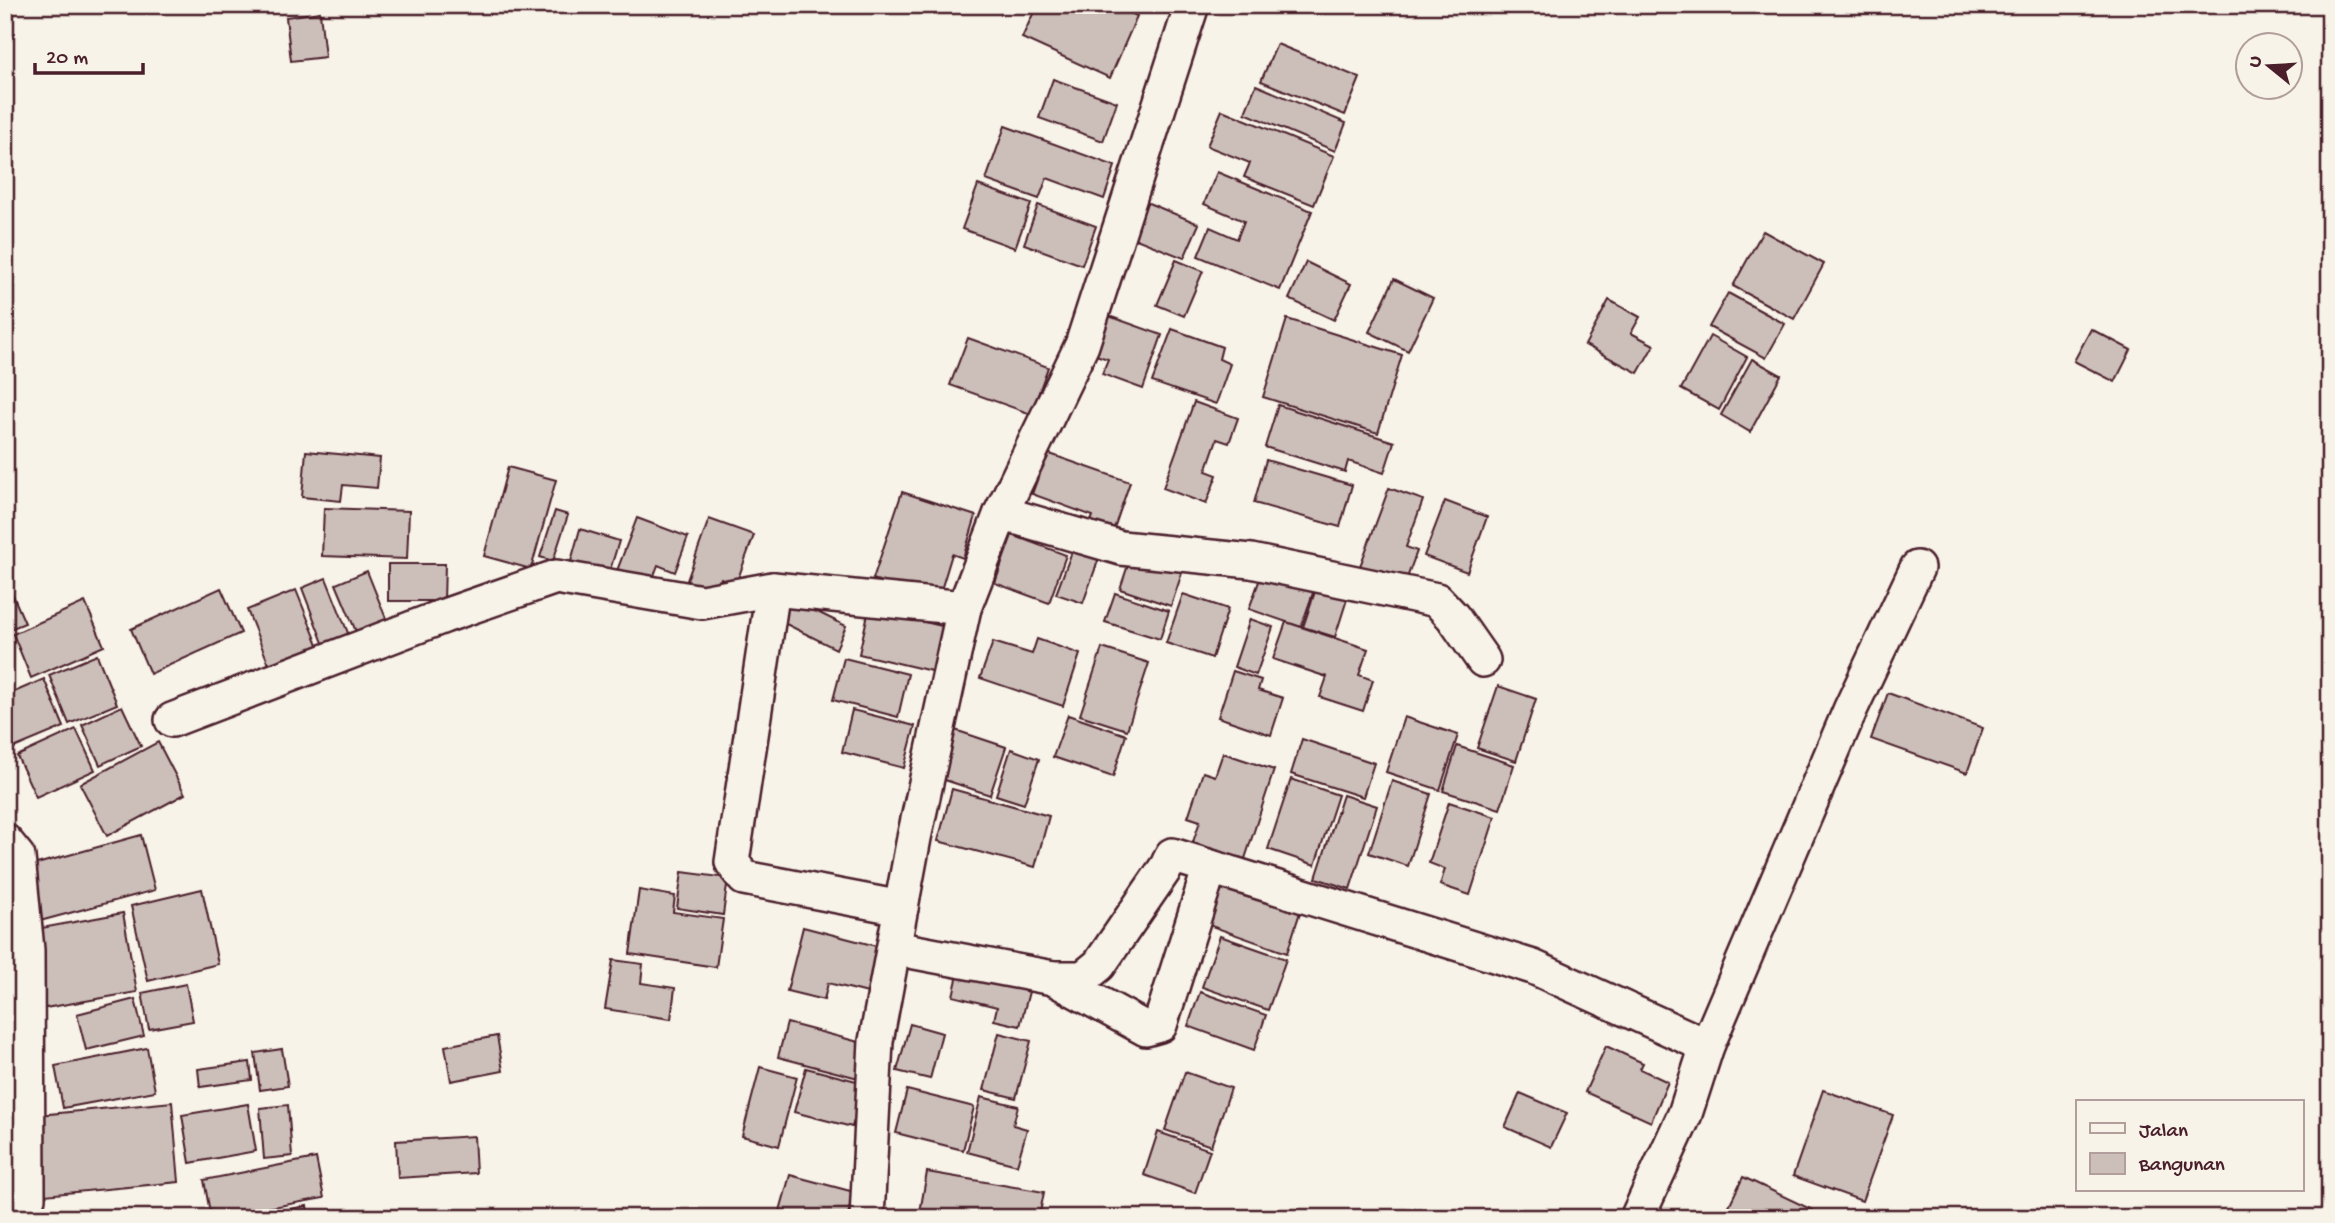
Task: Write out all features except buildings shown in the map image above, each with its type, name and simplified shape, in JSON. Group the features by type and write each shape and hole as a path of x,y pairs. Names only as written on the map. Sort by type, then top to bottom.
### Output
{"street":[{"path":"867,1218 876,1041 964,608 1001,513 1082,345 1192,5"},
{"path":"1001,513 1121,548 1251,561 1437,600 1453,617 1483,660"},
{"path":"1637,1218 1685,1114 1707,1046 1851,708 1917,568"},
{"path":"172,720 444,616 556,577 702,602 773,589 964,608"},
{"path":"773,589 732,862 744,878 901,908"},
{"path":"5,841 18,857 27,950 28,1198"},
{"path":"894,948 1053,978 1083,978 1099,965 1172,855 1533,967 1707,1046"},
{"path":"1053,978 1146,1029 1160,1025 1197,916 1210,867"}]}
